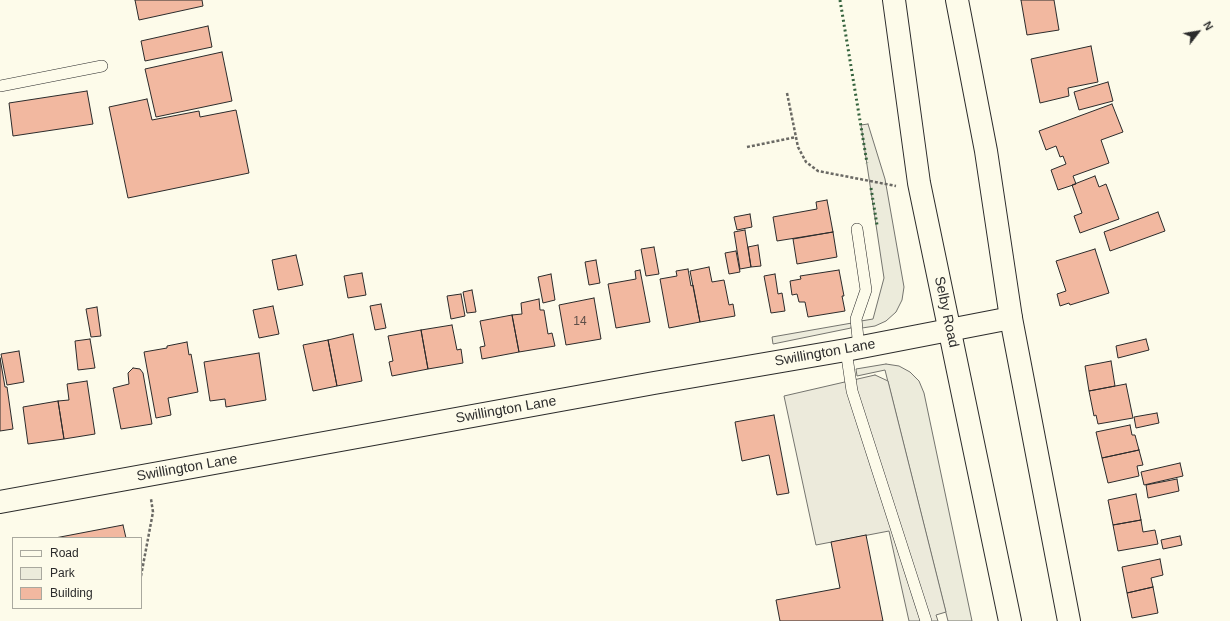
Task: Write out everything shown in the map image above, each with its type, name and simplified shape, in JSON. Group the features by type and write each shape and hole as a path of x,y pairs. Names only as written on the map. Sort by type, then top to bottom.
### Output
{"main road":[{"name":"Selby Road","path":"894,0 919,182 1010,621"},
{"path":"959,1 986,151 1011,318 1069,621"},
{"name":"Swillington Lane","path":"0,502 654,383 853,349 1011,318"}],"lane":[{"path":"0,86 102,66"},
{"path":"857,229 866,290 856,320 853,349 852,391 926,621"}],"path":[{"path":"787,93 798,147 806,162 818,171 870,180 894,187 919,182"},
{"path":"747,147 796,137"},
{"path":"142,571 153,512 148,474"}],"green space":[{"path":"868,124 885,179 904,287 902,300 896,312 886,321 875,326 862,328 861,321 873,319 884,278 861,125"},
{"path":"852,323 851,328 773,344 772,337"},
{"path":"886,364 899,366 910,372 919,381 924,393 972,621 948,621 885,370 857,376 856,369"}],"shaded area":[{"path":"875,375 888,381 946,612 936,615 938,621 909,621 889,531 816,545 784,396"}],"building":[{"path":"135,0 202,0 203,6 139,20"},
{"path":"1021,0 1054,0 1059,30 1027,35"},
{"path":"208,26 212,47 145,61 141,41"},
{"path":"1091,46 1098,82 1068,88 1069,96 1040,103 1031,59"},
{"path":"222,52 232,101 156,117 145,69"},
{"path":"1108,82 1113,101 1079,110 1074,92"},
{"path":"87,91 93,124 13,136 9,103"},
{"path":"147,99 152,120 199,111 200,117 236,110 249,173 128,198 109,107"},
{"path":"1112,104 1123,132 1101,140 1109,163 1073,176 1076,184 1058,190 1051,170 1066,164 1063,156 1060,157 1056,146 1046,150 1039,131"},
{"path":"1095,176 1099,187 1106,184 1119,219 1080,233 1074,216 1082,213 1072,185"},
{"path":"827,200 833,232 777,241 773,217 817,209 816,202"},
{"path":"1158,212 1165,231 1110,251 1104,232"},
{"path":"750,214 752,227 737,230 734,217"},
{"path":"745,230 751,267 740,269 734,232"},
{"path":"833,232 837,257 797,264 793,239"},
{"path":"758,245 761,266 751,267 748,247"},
{"path":"654,247 659,274 646,276 641,249"},
{"path":"1095,249 1109,293 1070,305 1069,303 1060,306 1057,294 1066,291 1056,261"},
{"path":"736,251 740,272 729,274 725,253"},
{"path":"296,255 303,285 278,290 272,260"},
{"path":"596,260 600,283 589,285 585,262"},
{"path":"709,267 712,282 724,280 729,305 733,304 735,316 700,322 690,271"},
{"path":"688,269 691,286 693,285 700,322 669,328 660,279 677,276 676,271"},
{"path":"640,270 650,322 616,328 608,284 636,279 635,271"},
{"path":"839,270 845,311 808,317 805,302 799,302 797,294 792,295 790,281 801,279 800,276"},
{"path":"362,273 366,295 348,298 344,276"},
{"path":"551,274 555,300 543,303 538,277"},
{"path":"775,274 778,294 782,293 785,311 771,313 764,276"},
{"path":"472,290 476,312 467,313 463,292"},
{"path":"461,294 465,316 451,319 447,296"},
{"path":"594,298 601,339 566,345 559,305"},
{"path":"539,299 540,310 544,310 548,334 552,333 555,346 519,352 512,315 522,314 521,303"},
{"path":"381,304 386,328 375,330 370,306"},
{"path":"273,306 279,334 259,338 253,310"},
{"path":"97,307 101,336 91,337 86,309"},
{"path":"512,315 519,352 482,359 480,347 485,346 480,321"},
{"path":"452,325 457,350 461,349 463,363 428,369 421,330"},
{"path":"421,330 428,369 392,376 389,362 393,361 388,336"},
{"path":"353,334 362,381 337,386 328,340"},
{"path":"90,339 95,368 78,370 75,341"},
{"path":"1146,339 1149,350 1118,358 1116,346"},
{"path":"328,340 337,386 313,391 303,345"},
{"path":"187,342 189,355 191,354 198,392 168,398 171,415 156,418 144,352 167,348 167,346"},
{"path":"19,351 24,382 7,385 1,354"},
{"path":"259,353 266,400 226,407 225,399 210,401 204,362"},
{"path":"0,358 5,387 7,387 13,429 0,431"},
{"path":"1111,361 1115,386 1089,391 1085,366"},
{"path":"133,368 140,369 143,373 152,424 121,429 113,388 129,384 128,373"},
{"path":"87,381 95,434 64,439 58,401 69,400 67,384"},
{"path":"1126,384 1133,418 1098,424 1096,415 1094,416 1089,391"},
{"path":"58,401 64,439 28,444 23,407"},
{"path":"1157,413 1159,423 1136,428 1134,417"},
{"path":"774,415 789,493 777,495 769,455 742,461 735,422"},
{"path":"1130,425 1132,435 1135,435 1139,450 1102,458 1096,432"},
{"path":"1139,450 1143,465 1137,466 1139,476 1108,483 1102,458"},
{"path":"1180,463 1183,476 1144,485 1141,472"},
{"path":"1177,479 1179,491 1148,498 1146,485"},
{"path":"1136,494 1141,520 1113,525 1108,500"},
{"path":"1141,520 1143,532 1155,530 1158,544 1118,551 1113,525"},
{"path":"123,525 126,537 60,537"},
{"path":"866,535 883,621 780,621 776,600 840,588 831,542"},
{"path":"1180,536 1182,545 1163,549 1161,540"},
{"path":"1160,559 1163,575 1151,578 1153,587 1127,593 1122,567"},
{"path":"1153,587 1158,613 1132,618 1127,593"}],"hedge":[{"path":"840,0 867,163"},
{"path":"871,188 877,225"}]}
